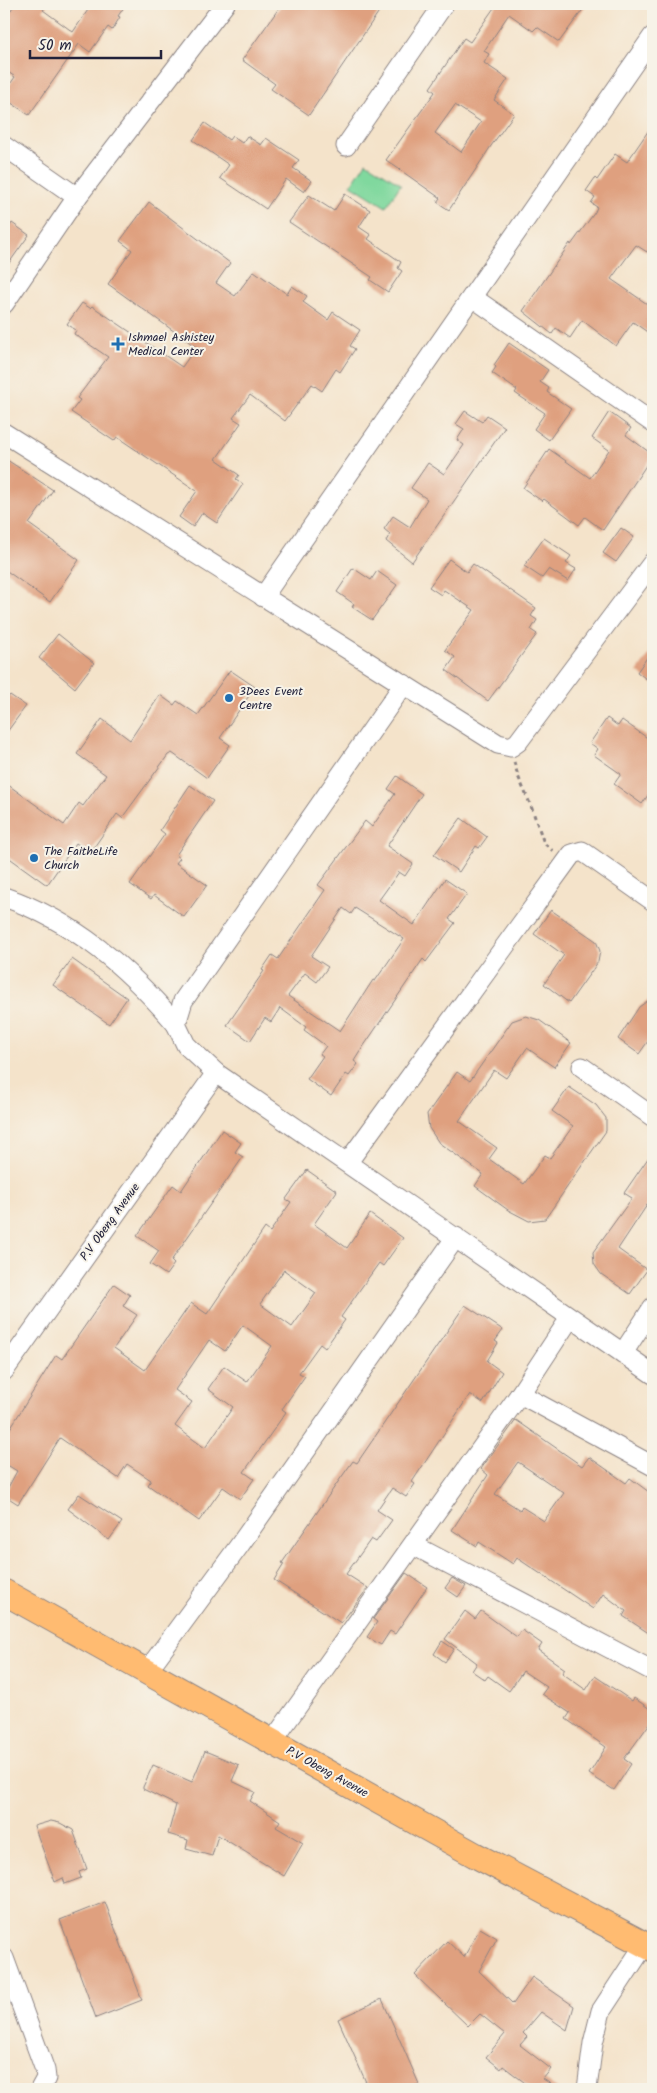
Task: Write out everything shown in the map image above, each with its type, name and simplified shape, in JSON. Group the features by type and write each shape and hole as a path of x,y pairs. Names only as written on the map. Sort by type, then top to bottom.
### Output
{"main road":[{"name":"P.V Obeng Avenue","path":"4,1592 475,1855 649,1946"}],"street":[{"path":"4,304 76,197 225,4"},
{"path":"346,146 444,4"},
{"path":"263,597 653,36"},
{"path":"4,146 76,197"},
{"path":"472,297 653,423"},
{"path":"4,433 498,744 511,747 518,742 653,562"},
{"path":"176,1024 183,1001 404,684"},
{"path":"348,1162 572,854 582,850 653,901"},
{"path":"4,897 21,903 88,938 147,990 176,1024 186,1045 216,1073 348,1162 653,1374"},
{"path":"582,1066 653,1117"},
{"name":"P.V Obeng Avenue","path":"4,1370 216,1073"},
{"path":"147,1671 239,1546 456,1237"},
{"path":"623,1353 653,1307"},
{"path":"272,1742 520,1394 570,1318"},
{"path":"520,1394 653,1466"},
{"path":"413,1545 653,1671"},
{"path":"587,2089 593,2043 601,2011 649,1946"},
{"path":"4,1958 45,2070 46,2078 40,2089"}],"path":[{"path":"511,747 518,776 544,843 552,851 572,854"}],"green space":[{"path":"366,162 401,184 386,207 351,185"}],"building":[{"path":"15,4 48,4 43,10 73,32 92,4 126,4 112,30 108,27 90,52 79,44 29,115 4,98 4,93 15,77 4,69 4,20"},
{"path":"282,4 371,4 380,10 309,115 271,89 275,84 242,60"},
{"path":"494,4 587,4 559,42 537,27 533,31 509,14 484,51 489,54 484,63 508,79 494,100 514,114 449,210 437,202 440,198 386,160 435,92 430,88 464,38 470,42 496,5","holes":["455,105 481,122 461,152 435,133"]},
{"path":"205,123 229,140 232,136 242,143 247,136 261,145 266,138 299,160 293,168 312,181 304,192 286,179 266,209 220,178 229,165 193,140"},
{"path":"653,124 653,243 647,252 636,245 611,279 653,308 653,336 633,322 616,346 582,320 570,338 556,328 552,334 523,311 570,243 571,245 595,212 597,207 591,203 595,197 586,191 595,178 597,180 615,154 627,162"},
{"path":"345,194 370,210 359,227 371,235 368,239 401,262 398,268 402,271 388,292 370,280 372,277 289,222 309,195 334,211"},
{"path":"149,202 230,263 216,283 235,296 254,271 287,294 292,286 307,296 303,302 328,320 333,312 360,330 350,346 355,349 340,372 336,369 322,391 312,384 285,421 250,395 233,418 241,423 216,459 239,475 236,479 243,484 217,523 202,513 193,527 179,517 197,491 117,437 114,441 71,412 80,400 77,398 108,357 74,334 76,330 67,324 82,303 90,308 92,306 182,367 196,347 108,284 132,250 120,241"},
{"path":"12,223 29,235 4,270 4,235"},
{"path":"509,343 548,370 540,382 549,388 547,392 571,409 549,440 534,429 545,413 515,393 517,390 492,373 496,367 494,365"},
{"path":"465,411 482,422 487,415 505,427 412,562 386,541 390,534 384,529 393,516 410,527 427,499 411,488 428,463 444,474 464,445 457,440 464,429 456,424"},
{"path":"609,412 631,428 626,435 653,455 603,530 585,517 579,525 544,499 542,501 523,488 549,449 590,478 609,450 592,438"},
{"path":"4,458 53,490 29,524 79,560 50,602 4,569"},
{"path":"621,528 634,537 616,562 603,553"},
{"path":"544,538 571,556 566,563 576,569 568,581 549,569 542,578 524,566"},
{"path":"449,559 467,572 473,564 536,608 531,616 537,620 531,630 537,634 488,701 446,670 455,657 445,650 474,610 444,590 441,595 429,587"},
{"path":"353,568 371,580 377,571 397,585 372,620 352,607 354,604 337,592"},
{"path":"58,634 94,663 75,688 39,658"},
{"path":"653,649 653,684 637,672"},
{"path":"230,670 255,687 220,738 230,745 207,778 172,753 168,755 122,818 117,814 90,853 76,843 47,885 4,854 4,782 64,825 79,803 83,806 106,775 77,754 102,719 130,740 160,695 174,705 177,701 198,715"},
{"path":"10,695 26,706 4,736 4,702"},
{"path":"607,718 618,726 622,720 653,742 653,799 648,795 642,804 614,784 621,774 594,755 598,749 590,743"},
{"path":"397,776 422,794 387,846 413,864 405,876 399,872 379,900 414,925 445,879 467,894 449,919 455,923 426,962 423,959 354,1061 358,1064 349,1076 346,1074 331,1096 307,1079 323,1056 320,1054 326,1046 304,1030 306,1027 280,1008 271,1022 265,1018 250,1041 227,1025 264,971 262,970 272,955 278,959 325,890 318,885 365,821 372,827 395,794 388,789","holes":["343,908 351,914 355,908 404,939 375,981 373,980 340,1031 288,996 305,973 317,982 328,967 311,956"]},
{"path":"190,785 213,801 176,855 180,858 176,863 207,885 184,917 154,895 151,899 130,884 165,834 160,830"},
{"path":"461,818 487,837 479,848 476,846 459,872 434,855"},
{"path":"551,910 596,941 600,951 598,962 569,1003 544,984 564,955 534,934"},
{"path":"72,959 127,998 109,1024 53,985"},
{"path":"653,997 653,1034 639,1054 618,1039 639,1007"},
{"path":"526,1016 539,1020 571,1043 554,1067 527,1048 506,1078 494,1070 459,1121 497,1148 489,1159 524,1184 545,1155 550,1158 573,1126 552,1111 569,1087 596,1105 606,1118 606,1131 545,1219 529,1221 508,1210 475,1186 483,1174 439,1143 429,1128 427,1114 457,1072 470,1081 512,1021"},
{"path":"222,1130 241,1143 235,1152 243,1157 171,1261 174,1264 166,1275 150,1264 159,1251 137,1236 173,1185 181,1191"},
{"path":"653,1151 653,1196 618,1249 647,1270 630,1294 601,1274 594,1264 593,1252 632,1198 624,1193"},
{"path":"307,1170 337,1191 314,1224 347,1248 370,1214 403,1238 383,1266 379,1263 361,1288 341,1317 345,1320 325,1348 320,1344 299,1373 305,1376 282,1409 286,1412 244,1472 254,1479 240,1499 223,1487 199,1521 148,1485 151,1480 127,1464 118,1478 60,1438 18,1504 4,1495 17,1471 4,1463 4,1438 56,1355 62,1359 114,1284 130,1295 123,1306 137,1315 114,1348 145,1370 191,1303 207,1314 265,1228 270,1232 291,1202 286,1199","holes":["284,1270 316,1293 292,1327 260,1304","243,1325 272,1346 247,1382 224,1366 208,1389 233,1407 205,1448 175,1426 192,1402 175,1390 209,1340 225,1351"]},
{"path":"465,1305 503,1330 495,1341 498,1343 487,1361 502,1372 483,1403 470,1394 412,1482 415,1484 406,1497 392,1488 377,1510 392,1520 376,1542 371,1539 346,1574 368,1588 341,1623 274,1580 284,1564 282,1563 338,1482 353,1461 357,1463"},
{"path":"516,1420 582,1466 589,1457 626,1483 630,1478 653,1495 653,1636 623,1616 626,1611 603,1594 593,1609 517,1558 513,1564 479,1542 477,1546 452,1530 488,1475 481,1469","holes":["518,1462 564,1493 544,1521 522,1507 520,1510 495,1494"]},
{"path":"79,1494 122,1522 109,1540 68,1509"},
{"path":"406,1573 427,1587 395,1634 390,1631 381,1645 367,1637 377,1622 373,1619"},
{"path":"452,1578 466,1586 458,1597 445,1588"},
{"path":"465,1611 475,1619 481,1611 517,1637 522,1630 542,1644 538,1650 565,1669 562,1673 586,1690 595,1676 632,1701 634,1698 653,1711 653,1719 624,1759 631,1764 614,1790 589,1774 606,1747 566,1719 570,1713 542,1694 547,1687 523,1671 509,1691 488,1676 485,1680 472,1671 477,1663 445,1639"},
{"path":"442,1641 454,1649 445,1662 434,1654"},
{"path":"205,1751 239,1765 232,1781 255,1792 250,1801 280,1821 276,1827 303,1843 284,1876 218,1835 212,1856 186,1849 188,1840 168,1834 176,1805 143,1789 143,1787 153,1765 192,1782"},
{"path":"51,1821 60,1823 73,1830 87,1869 79,1872 81,1878 65,1884 63,1878 55,1882 34,1826"},
{"path":"105,1902 142,2000 96,2018 60,1920"},
{"path":"480,1928 497,1938 479,1971 513,2004 532,1977 574,2006 567,2030 541,2012 523,2033 527,2037 520,2045 551,2069 543,2079 559,2089 533,2089 503,2066 501,2069 486,2057 505,2034 480,2014 468,2026 415,1975 447,1941 464,1957"},
{"path":"382,1999 419,2084 407,2089 369,2089 338,2019"}],"place":[{"name":"Ishmael Ashistey Medical Center","path":"118,344"},
{"name":"3Dees Event Centre","path":"229,698"},
{"name":"The FaitheLife Church","path":"34,858"}]}
